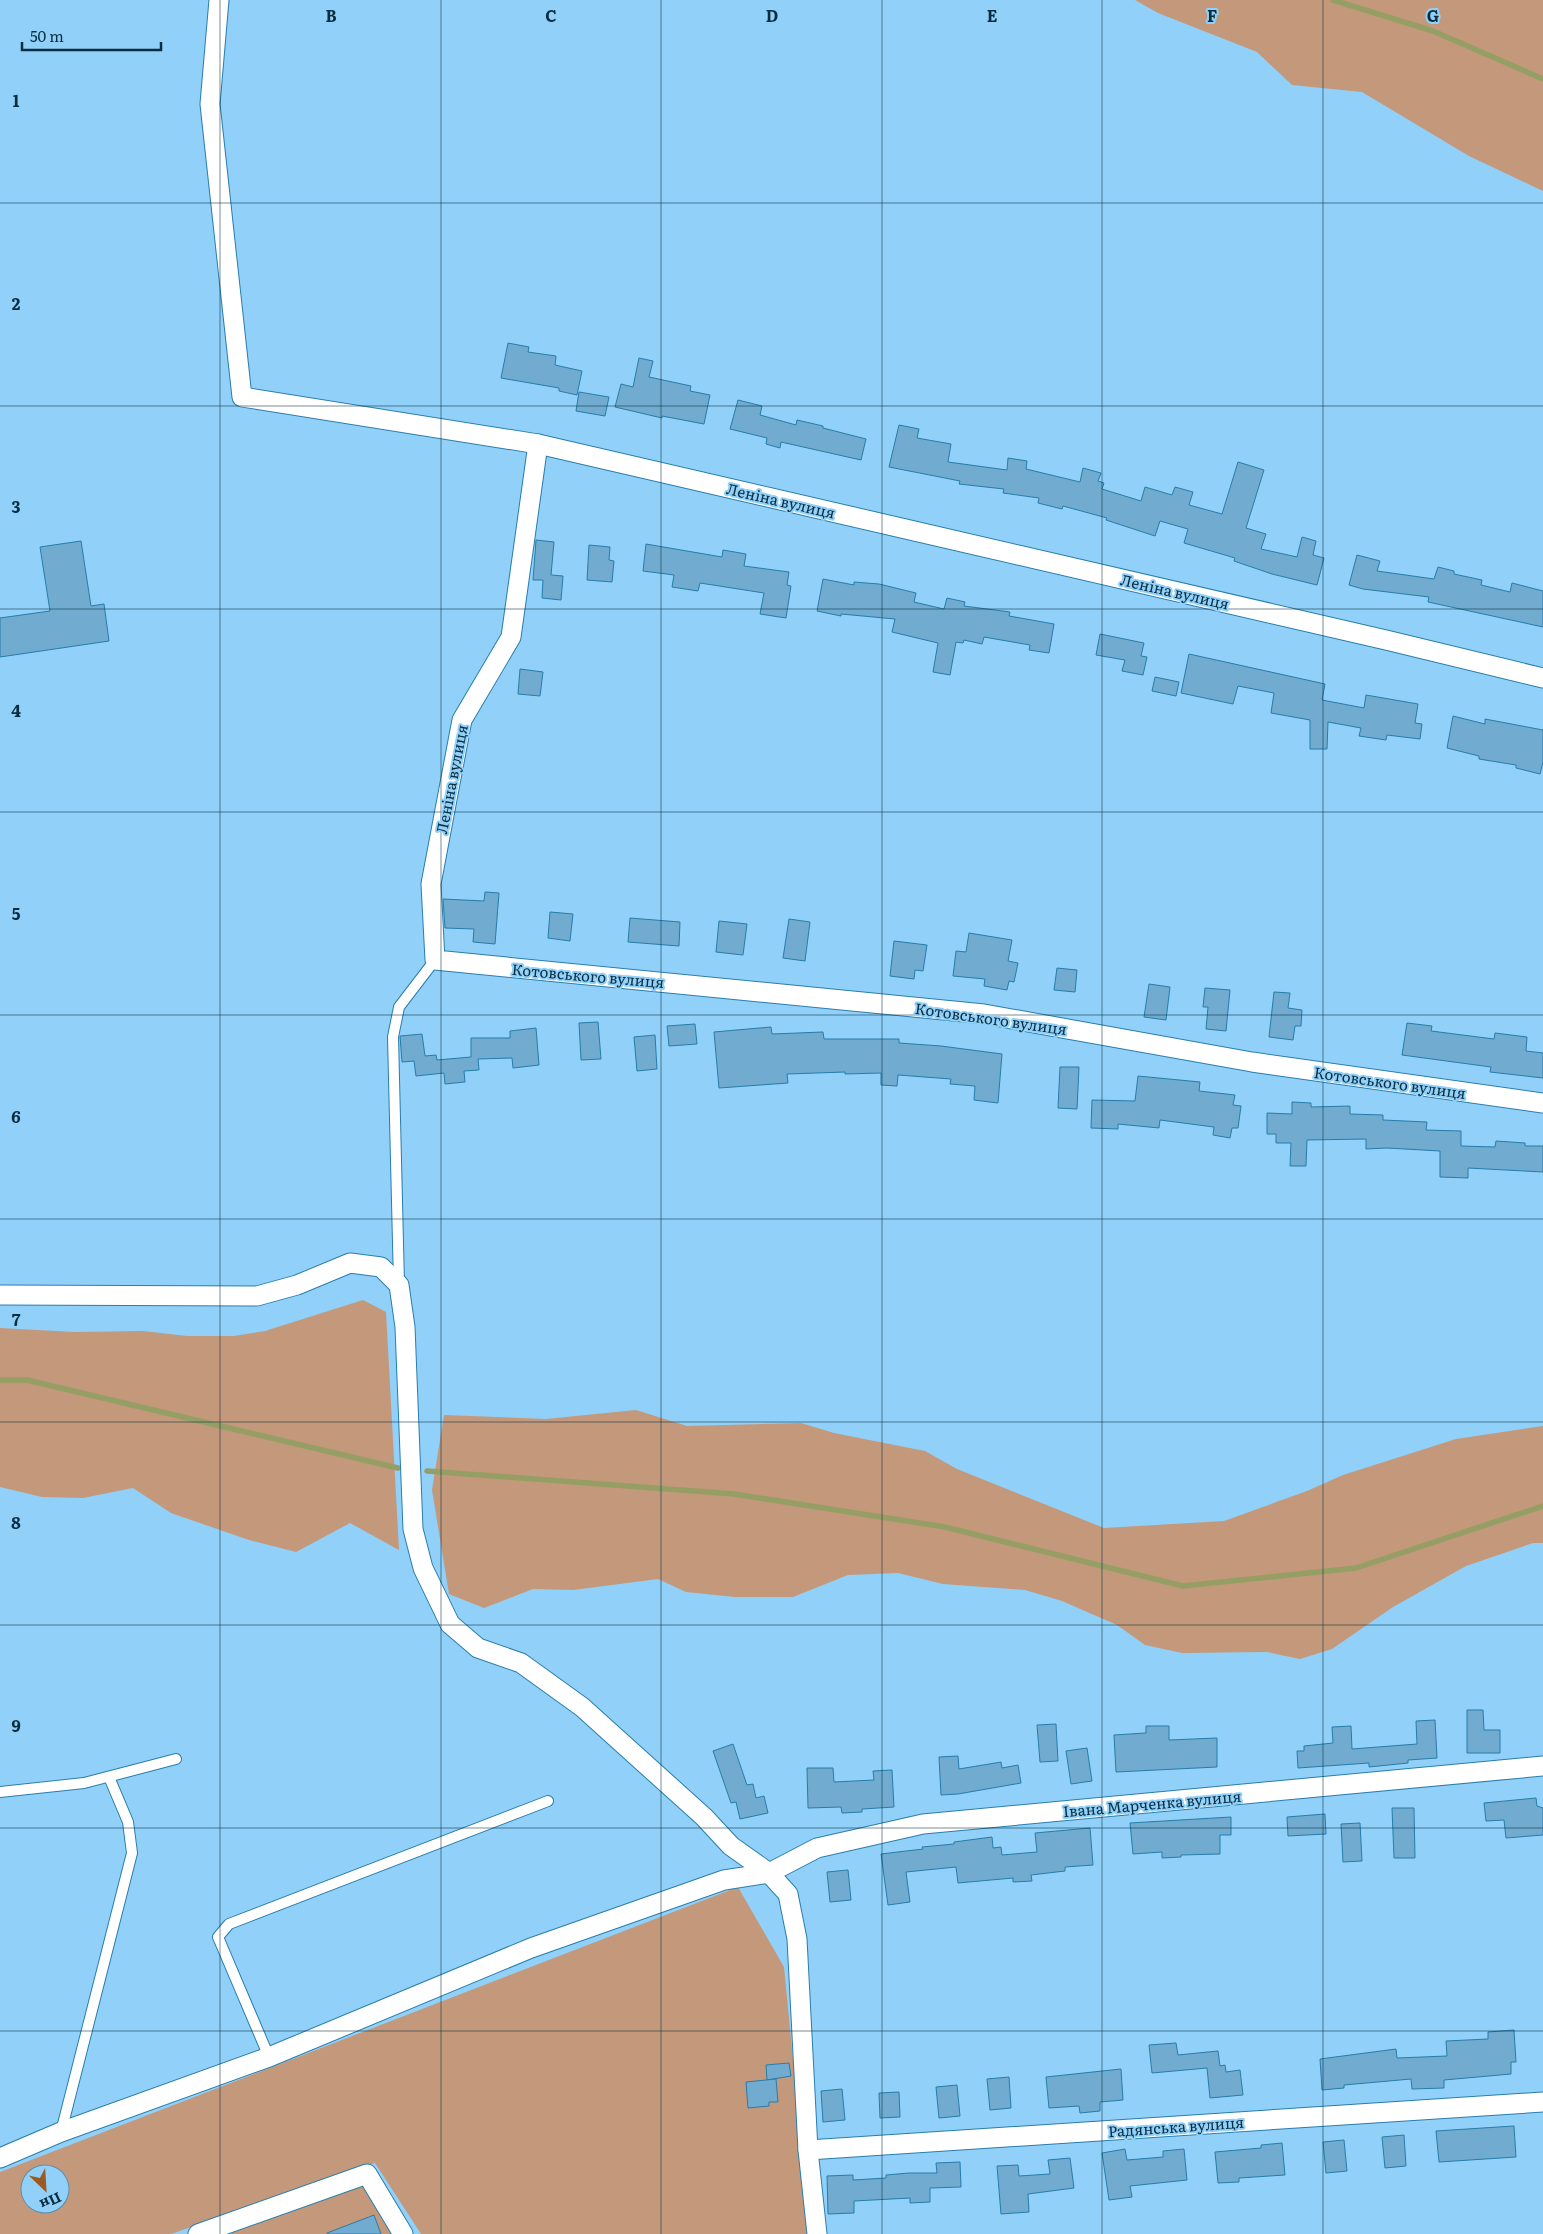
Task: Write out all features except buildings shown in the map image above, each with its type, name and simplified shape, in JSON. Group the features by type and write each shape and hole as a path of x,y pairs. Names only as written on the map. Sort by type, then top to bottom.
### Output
{"street":[{"path":"219,0 210,104 242,397 538,444"},
{"name":"Леніна вулиця","path":"435,960 431,884 462,720 511,636 538,444 1543,678"},
{"name":"Котовського вулиця","path":"435,960 984,1014 1252,1062 1543,1103"},
{"path":"0,1295 257,1296 296,1285 350,1262 381,1267 399,1285 404,1327 413,1529 424,1568 450,1624 478,1648 521,1663 582,1707 704,1817 731,1846 769,1873 788,1894 797,1939 808,2150 818,2234"},
{"name":"Івана Марченка вулиця","path":"0,2158 61,2132 269,2057 531,1948 724,1880 769,1873 817,1848 923,1824 1543,1766"},
{"name":"Радянська вулиця","path":"808,2150 1543,2102"},
{"path":"198,2234 367,2174 403,2234"}],"lane":[{"path":"399,1285 393,1037 399,1007 435,960"},
{"path":"0,1792 84,1783 176,1759"},
{"path":"61,2132 132,1853 128,1822 109,1777"},
{"path":"269,2057 218,1937 229,1924 548,1801"}],"shaded area":[{"path":"1135,0 1543,0 1543,191 1469,156 1362,92 1292,85 1257,52 1158,13"},
{"path":"363,1300 386,1312 399,1550 350,1523 296,1552 249,1540 171,1513 133,1488 83,1498 42,1497 0,1487 0,1328 75,1332 143,1331 187,1336 234,1336 265,1331"},
{"path":"636,1410 687,1426 801,1423 834,1433 925,1451 957,1469 1104,1528 1224,1521 1307,1491 1343,1475 1456,1439 1543,1426 1543,1543 1533,1543 1466,1566 1393,1607 1332,1649 1300,1659 1267,1652 1182,1653 1145,1645 1117,1625 1062,1601 1025,1590 943,1584 898,1573 848,1575 793,1597 735,1597 686,1592 658,1579 573,1590 533,1589 484,1608 449,1594 432,1490 444,1415 546,1419"},
{"path":"738,1887 784,1967 810,2234 421,2234 375,2163 171,2234 0,2234 0,2172 20,2164 20,2214 70,2214 70,2164 21,2164"},
{"path":"364,2183 395,2234 223,2234"}],"waterway":[{"path":"1333,0 1433,31 1543,79"},
{"path":"0,1380 27,1380 398,1468"},
{"path":"427,1471 734,1494 945,1527 1183,1586 1356,1568 1543,1506"}]}
